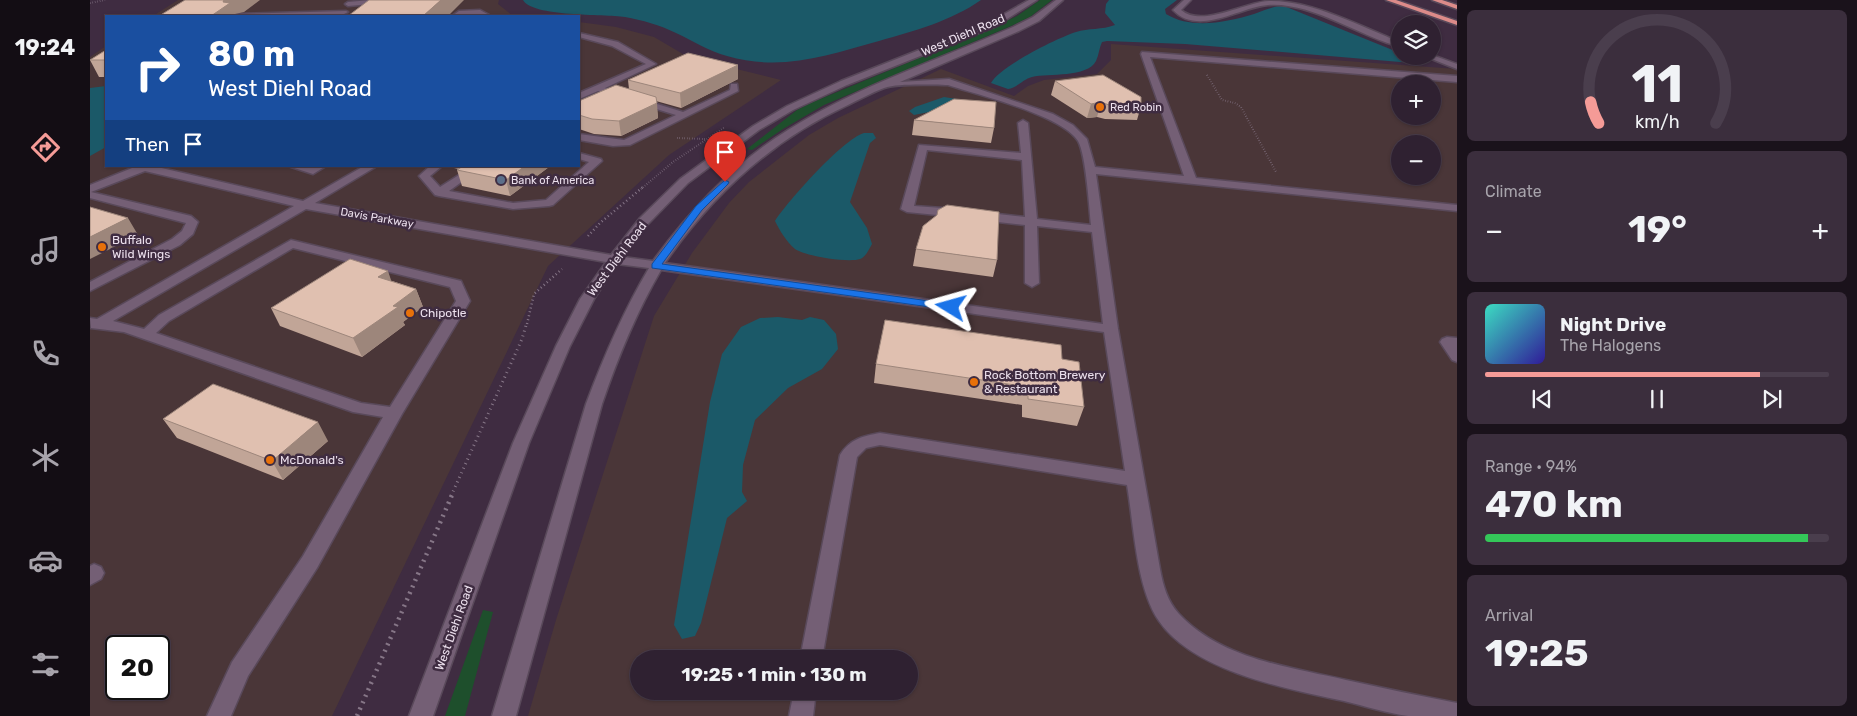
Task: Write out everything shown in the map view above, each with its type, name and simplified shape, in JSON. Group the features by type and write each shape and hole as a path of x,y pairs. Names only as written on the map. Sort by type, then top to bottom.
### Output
{"highway":[{"path":"1390,0 1457,23"},
{"path":"1435,0 1457,7"}],"street":[{"name":"West Diehl Road","path":"421,716 521,443 575,323 587,299 613,261 662,202 721,152 756,128 809,99 993,24 1034,0"},
{"name":"West Diehl Road","path":"504,716 593,402 629,313 655,266 699,208 745,166 775,143 809,121 885,84 1016,29 1036,19 1060,0"},
{"path":"1188,0 1177,10 1179,14 1197,18 1220,16 1268,3 1290,4 1391,42"},
{"path":"304,15 343,14 349,2 386,1"},
{"path":"457,15 459,13 480,12 485,15"},
{"path":"580,35 615,44 652,64 580,96"},
{"path":"1191,180 1145,54 1457,79"},
{"path":"1441,61 1457,68"},
{"path":"932,65 949,82"},
{"path":"885,84 949,82 1037,111 1061,121 1084,141 1090,170 1111,329 1137,480 1145,543 1155,593 1176,626 1207,649 1250,668 1426,712 1457,715"},
{"path":"580,137 612,143 626,143 734,90 734,86"},
{"path":"597,88 684,115"},
{"path":"1023,123 1031,221 1032,282"},
{"path":"1027,156 922,147 907,209 1098,229"},
{"path":"436,167 424,176 439,193 513,206 549,203 597,161 580,156"},
{"name":"Davis Parkway","path":"143,167 305,205 613,261 1111,329"},
{"path":"90,189 143,167"},
{"path":"297,167 313,171 319,167"},
{"path":"93,324 370,167"},
{"path":"1090,170 1457,208"},
{"path":"439,193 470,172"},
{"path":"90,195 187,219 192,222 187,234 176,242 90,288"},
{"path":"146,334 164,318 290,244 456,284 463,301 394,413 310,562 240,669 219,716"},
{"path":"93,324 127,328 359,408 394,413"},
{"path":"1457,343 1447,342 1457,357"},
{"path":"813,650 849,455 861,443 880,439 1137,480"},
{"path":"800,716 803,700"}],"path":[{"path":"90,3 105,0"},
{"path":"1229,61 1232,65 1212,64 1206,66 1205,71 1222,100 1235,103 1241,107 1278,175"},
{"path":"357,716 466,461 522,339 534,294 557,274"}],"shaded area":[{"path":"178,0 499,0 498,4 512,15 155,15"},
{"path":"580,22 616,27 654,37 688,57 781,80 669,155 548,266 332,716 90,716 90,57 105,47 105,167 580,167"},
{"path":"1111,44 1457,69 1457,716 528,716 556,620 654,316 692,253 729,203 749,182 809,135 838,118 941,69 1014,96 1028,86 1044,80 1097,74 1111,60"}],"green space":[{"path":"1040,0 1052,0 1030,17 1009,27 824,105 752,150 747,149 797,110 989,29 1017,16"},
{"path":"483,610 493,612 465,716 445,716"}],"water":[{"path":"523,0 981,0 945,20 841,52 804,60 767,62 747,61 720,54 670,30 644,21 625,17 554,12 529,5"},
{"path":"1109,0 1177,0 1165,9 1166,14 1176,19 1198,23 1233,20 1273,7 1284,6 1391,49 1391,61 1185,44 1107,41 1102,42 1096,61 1085,70 1067,74 1032,77 1008,89 991,83 996,76 1016,61 1056,40 1081,31 1115,25 1105,13 1106,4"},
{"path":"105,86 105,148 90,156 90,88"},
{"path":"944,97 969,101 914,115 909,111 915,107"},
{"path":"864,133 873,133 876,138 870,143 850,202 867,228 872,244 864,257 854,260 837,259 800,252 789,243 775,221 803,186 830,158 843,146"},
{"path":"778,317 802,320 810,317 824,320 836,334 838,349 822,369 788,388 755,420 743,465 742,492 747,501 727,518 701,623 695,636 682,639 674,625 710,402 722,354 741,327 760,318"}],"building":[{"path":"185,0 224,0 223,2 230,3 212,15 161,15"},
{"path":"369,0 441,0 424,15 349,15"},
{"path":"105,51 105,60 90,60"},
{"path":"688,53 738,65 680,93 628,80"},
{"path":"1103,75 1141,97 1141,106 1109,105 1101,102 1091,104 1055,81"},
{"path":"616,85 656,97 657,103 619,121 592,119 580,115 580,101"},
{"path":"954,99 996,102 994,128 914,120"},
{"path":"462,167 524,167 506,180 457,170"},
{"path":"947,205 999,212 997,260 916,249 923,226 937,215 938,210"},
{"path":"90,207 128,218 90,237"},
{"path":"350,259 388,271 378,277 416,289 393,306 398,307 353,338 271,308"},
{"path":"885,320 1061,345 1062,359 1079,362 1084,407 1028,399 1028,387 876,364"},
{"path":"213,384 318,422 272,461 163,419"}],"place":[{"name":"Red Robin","path":"1100,107"},
{"name":"Bank of America","path":"501,180"},
{"name":"Buffalo Wild Wings","path":"102,247"},
{"name":"Chipotle","path":"410,313"},
{"name":"Rock Bottom Brewery & Restaurant","path":"974,382"},
{"name":"McDonald's","path":"270,460"}],"route":[{"path":"725,182 699,208 655,266 951,307"}]}
